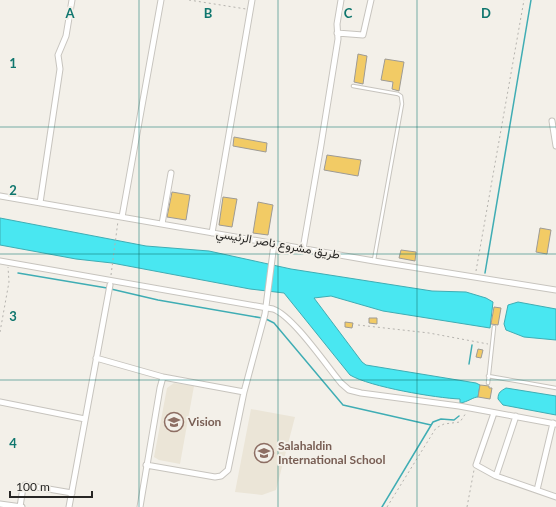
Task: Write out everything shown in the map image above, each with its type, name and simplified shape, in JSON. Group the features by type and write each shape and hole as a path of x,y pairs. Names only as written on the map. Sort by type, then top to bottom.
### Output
{"street":[{"path":"40,203 59,77 58,55 66,36 72,0"},
{"path":"121,217 161,0"},
{"path":"212,233 252,0"},
{"path":"303,248 322,145 341,0"},
{"path":"337,33 362,36 371,0"},
{"path":"552,121 556,146"},
{"path":"162,224 171,173"},
{"name":"طريق مشروع ناصر الرئيسي","path":"0,196 374,261 556,290"},
{"path":"146,465 214,477 225,474 230,464 244,392 267,307 274,244"},
{"path":"0,261 110,283 267,307 277,310 286,318 341,383 349,390 555,423 537,490"},
{"path":"69,507 110,283"},
{"path":"96,358 163,377 244,392"},
{"path":"140,507 146,465 163,377"},
{"path":"0,402 85,419"},
{"path":"494,413 476,465 496,476 556,498"},
{"path":"496,476 516,416"},
{"path":"0,504 21,507 23,488 25,485 72,493"}],"lane":[{"path":"353,86 398,94 401,96 402,104 374,261"},
{"path":"488,383 494,327"},
{"path":"488,376 556,388"}],"path":[{"path":"189,0 250,10"},
{"path":"475,278 524,0"},
{"path":"110,283 116,238 121,217"},
{"path":"0,332 9,282 8,263"},
{"path":"358,325 429,333 479,342 492,346"},
{"path":"387,507 436,428 444,424 460,422 468,408"},
{"path":"467,507 476,465"}],"shaded area":[{"name":"Vision","path":"174,383 194,386 180,464 159,460 154,457 167,388"},
{"name":"Salahaldin International School","path":"251,409 295,417 276,490 262,495 235,492"}],"water":[{"path":"0,218 146,246 209,251 291,269 432,291 466,292 486,298 493,302 490,328 383,311 331,296 314,298 362,362 366,365 476,383 480,385 478,397 460,403 460,399 436,397 387,388 350,375 284,293 250,289 112,263 76,259 0,245"},
{"path":"518,302 556,309 556,340 524,337 506,330 504,324 508,305"},
{"path":"506,388 556,396 556,415 503,405 498,397 500,392"}],"building":[{"path":"358,54 367,56 363,84 354,82"},
{"path":"385,59 404,62 399,91 392,89 393,82 381,80"},
{"path":"234,137 267,143 266,152 233,146"},
{"path":"327,155 361,160 358,176 324,170"},
{"path":"172,192 190,195 186,220 167,217"},
{"path":"223,197 237,199 232,227 219,225"},
{"path":"258,202 273,205 268,235 253,233"},
{"path":"540,228 551,230 547,254 536,252"},
{"path":"401,250 416,252 415,261 399,258"},
{"path":"494,307 501,308 498,325 491,324"},
{"path":"369,318 377,318 377,324 369,323"},
{"path":"345,322 353,323 352,328 345,327"},
{"path":"478,349 483,350 481,358 476,357"},
{"path":"480,385 489,386 489,388 492,388 490,399 478,397"}],"waterway":[{"path":"485,273 531,0"},
{"path":"18,273 107,288"},
{"path":"111,289 158,300 262,318"},
{"path":"266,319 274,323 343,405 431,425"},
{"path":"469,364 472,345"},
{"path":"382,507 433,422 441,419 454,420 459,416"}],"place":[{"name":"Vision","path":"174,422"},
{"name":"Salahaldin International School","path":"264,453"}]}
